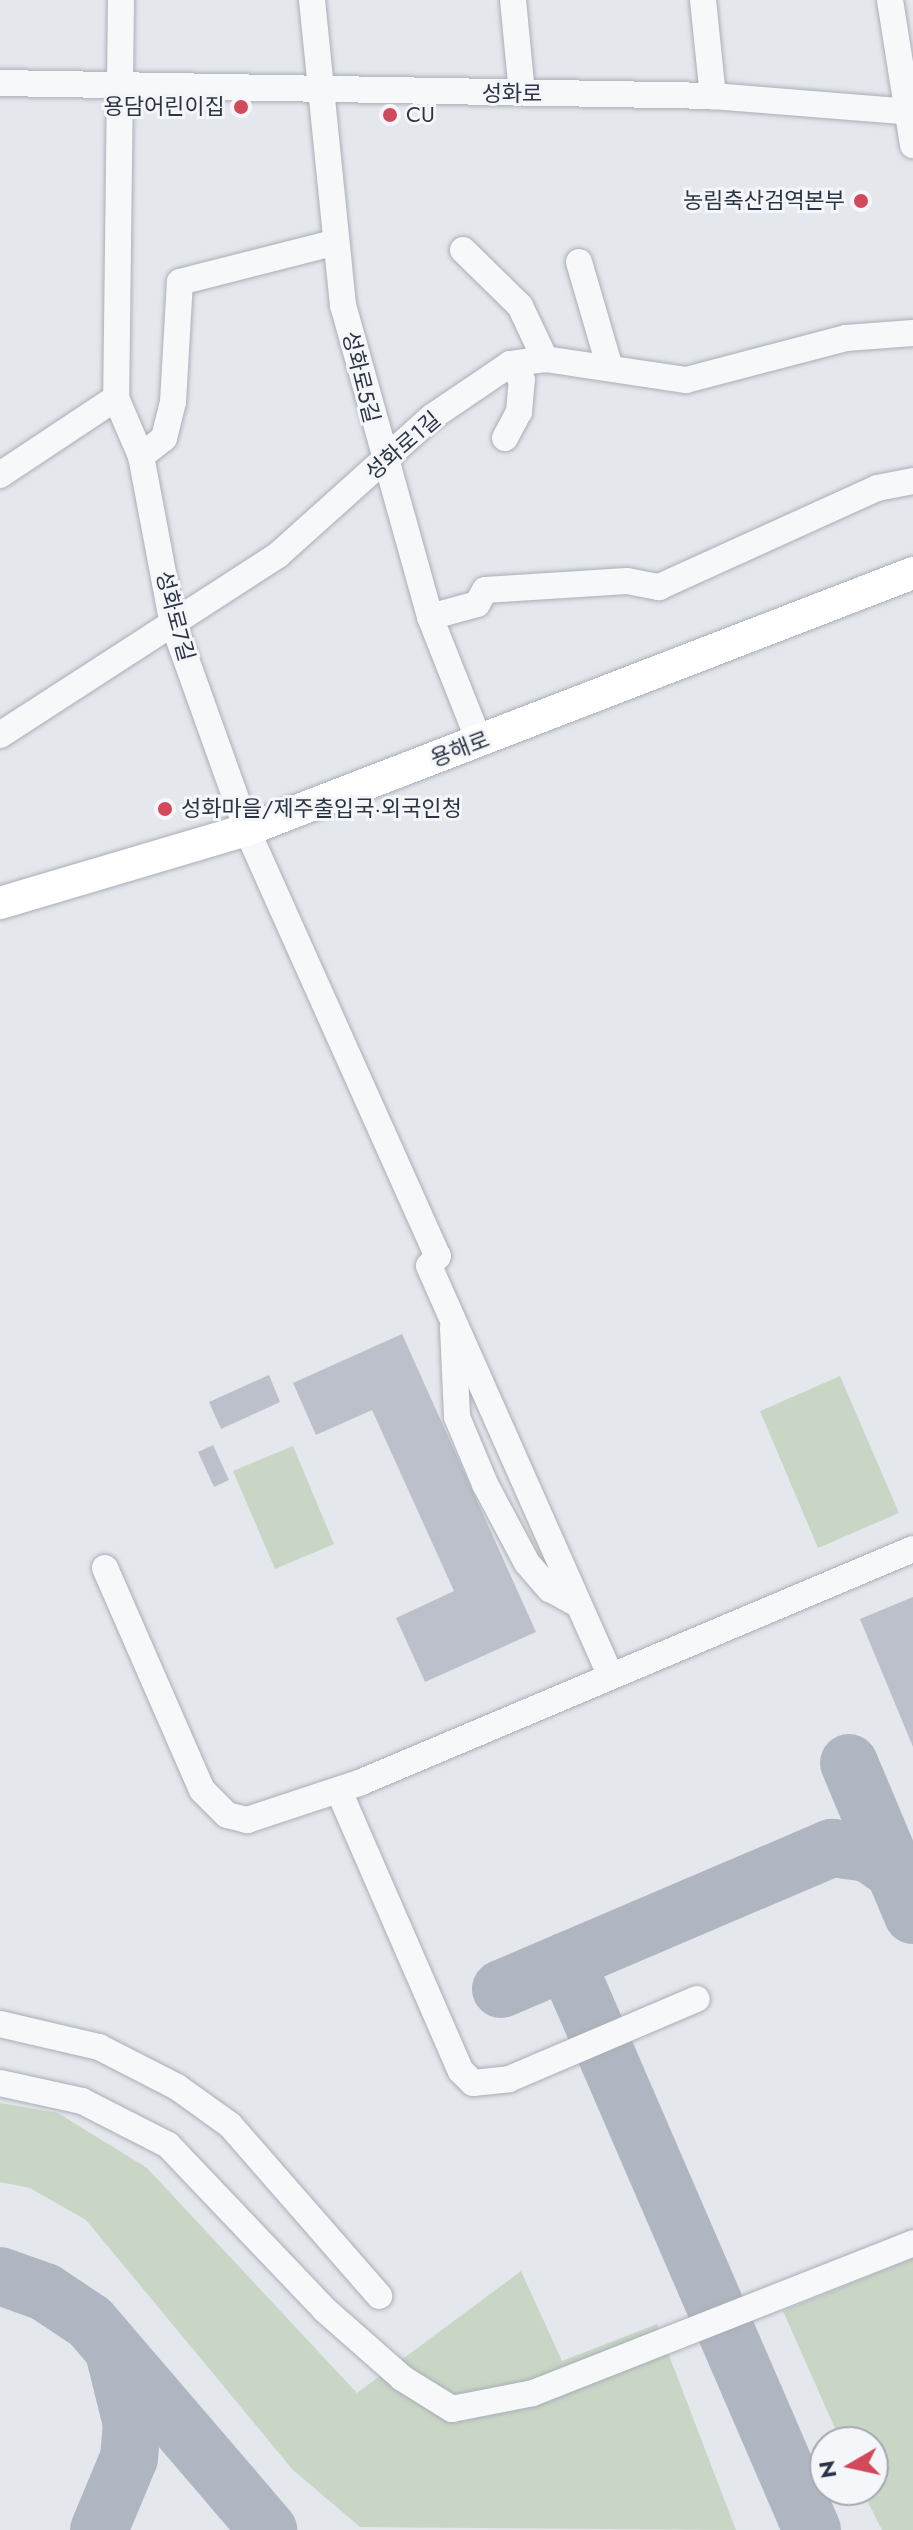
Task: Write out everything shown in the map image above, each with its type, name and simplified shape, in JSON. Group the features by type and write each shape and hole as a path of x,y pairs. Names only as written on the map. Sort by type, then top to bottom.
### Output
{"main road":[{"name":"용해로","path":"0,903 247,830 913,573"}],"street":[{"path":"119,85 121,0"},
{"name":"성화로5길","path":"312,0 333,243 383,464 430,617 479,741"},
{"path":"513,0 522,93"},
{"path":"703,0 713,96"},
{"path":"890,0 913,145"},
{"name":"성화로","path":"0,83 319,94 713,96 909,112"},
{"name":"성화로7길","path":"119,85 116,398 141,456 172,620 247,830 438,1256 429,1266 453,1322"},
{"path":"141,456 164,438 173,402 180,282 333,243"},
{"path":"463,250 520,306 545,359"},
{"path":"579,262 610,368"},
{"name":"성화로1길","path":"0,735 172,620 278,555 432,417 510,364 545,359 686,380 846,338 913,333"},
{"path":"505,438 519,412 522,380 510,364"},
{"path":"0,475 116,398"},
{"path":"430,617 477,604 485,590 627,581 659,587 877,488 913,481"},
{"path":"453,1322 452,1380 469,1449 527,1563 550,1589 579,1605"},
{"path":"453,1322 610,1674"},
{"path":"105,1568 213,1805 247,1820 339,1791 610,1674 913,1549"},
{"path":"339,1791 461,2071 473,2083 509,2079 697,1999"},
{"path":"0,2024 99,2047 198,2102 230,2125 379,2296"},
{"path":"0,2083 82,2101 168,2145 325,2310 402,2378 452,2409 533,2393 913,2243"}],"green space":[{"path":"840,1376 899,1513 818,1548 760,1411"},
{"path":"293,1446 334,1544 275,1569 233,1471"},
{"path":"0,2103 58,2113 147,2168 357,2393 521,2271 562,2361 657,2324 736,2530 360,2527 293,2470 86,2220 30,2188 0,2182"},
{"path":"913,2258 913,2530 882,2530 870,2506 889,2506 889,2426 834,2426 783,2311"}],"building":[{"path":"402,1334 536,1632 425,1682 396,1618 454,1591 372,1410 316,1435 293,1383"},
{"path":"269,1375 280,1402 221,1429 209,1402"},
{"path":"213,1445 229,1480 214,1487 198,1452"},
{"path":"913,1597 913,1747 860,1619"}],"taxiway":[{"path":"849,1763 913,1915"},
{"path":"501,1989 832,1848 868,1853 898,1873"},
{"path":"566,1961 812,2530"},
{"path":"0,2276 45,2292 90,2322 268,2530"},
{"path":"99,2530 129,2458 132,2424 115,2356"}],"place":[{"name":"용담어린이집","path":"241,107"},
{"name":"CU","path":"390,115"},
{"name":"농림축산검역본부","path":"861,201"},
{"name":"성화마을/제주출입국·외국인청","path":"165,809"}]}
